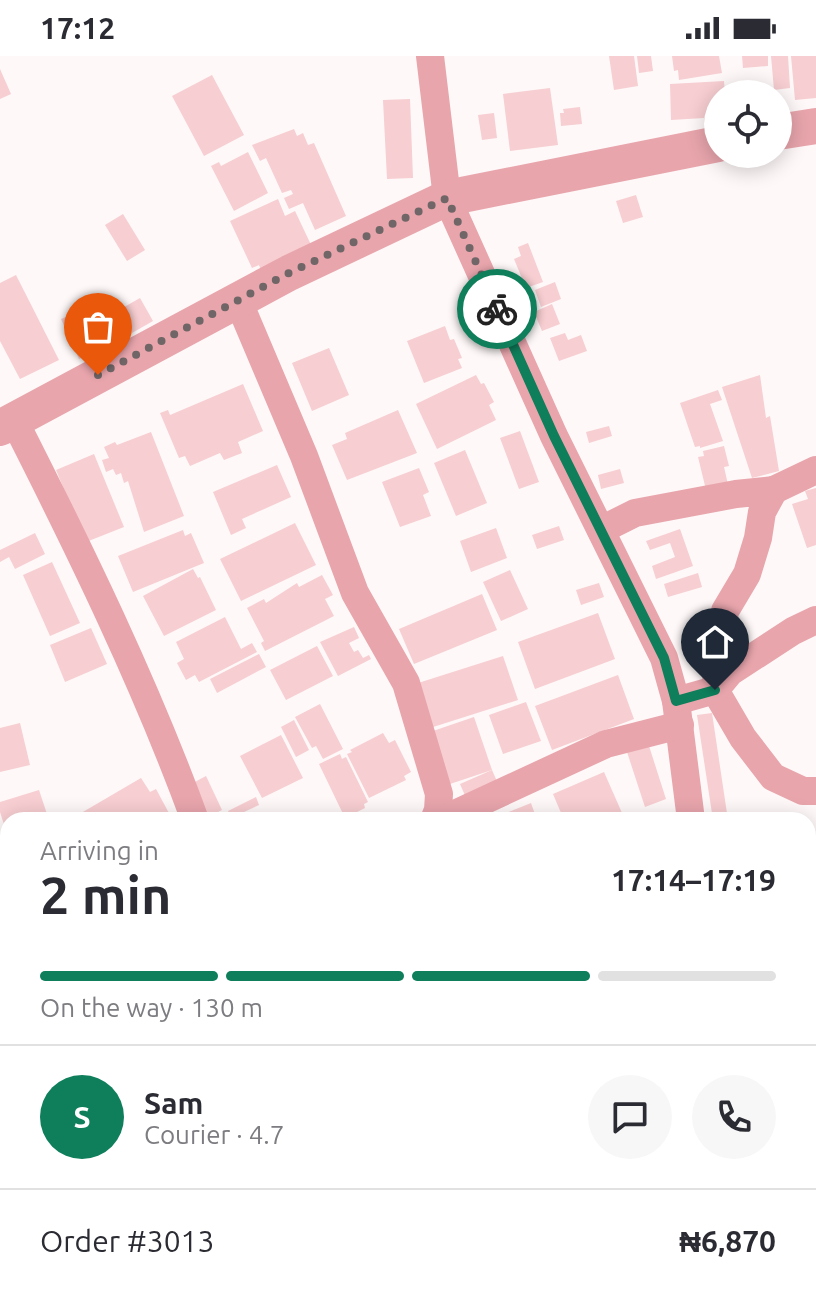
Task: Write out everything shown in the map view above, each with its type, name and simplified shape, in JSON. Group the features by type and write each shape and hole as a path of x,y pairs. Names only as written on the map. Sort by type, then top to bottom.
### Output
{"street":[{"path":"430,56 447,198 548,422 664,658 678,713 690,812"},
{"path":"792,130 816,126"},
{"path":"192,812 181,778 72,534 7,424 289,273 447,198 704,147"},
{"path":"238,300 304,456 355,593 406,683 439,794 437,812"},
{"path":"601,530 635,513 774,490 816,470"},
{"path":"774,490 762,512 747,574 725,611 715,690 743,738 773,777 803,791 816,791"},
{"path":"459,812 678,713 715,690 730,672 793,631 816,620"}],"building":[{"path":"609,56 634,56 638,86 614,90"},
{"path":"637,56 651,56 653,71 639,73"},
{"path":"672,56 719,56 722,73 679,80"},
{"path":"742,56 768,56 768,66 743,68"},
{"path":"771,56 788,56 790,80 773,80"},
{"path":"791,56 816,56 816,98 795,100"},
{"path":"0,69 11,94 0,99"},
{"path":"212,75 244,135 204,156 172,96"},
{"path":"704,82 704,118 671,120 670,84"},
{"path":"550,88 558,145 510,151 503,94"},
{"path":"410,99 413,178 387,179 383,100"},
{"path":"580,107 582,124 561,126 560,113 564,113 563,109"},
{"path":"494,113 497,138 482,140 478,115"},
{"path":"294,129 297,136 303,133 308,145 314,143 346,216 315,230 303,203 289,209 284,198 293,194 291,190 282,193 266,158 260,161 252,145"},
{"path":"248,152 268,193 234,211 211,166 219,162 221,166"},
{"path":"636,195 643,217 623,223 616,201"},
{"path":"278,199 285,216 295,211 313,249 262,273 259,265 252,268 230,221"},
{"path":"123,214 145,250 127,261 105,225"},
{"path":"528,243 543,282 526,288 514,259 521,256 518,247"},
{"path":"16,275 59,360 20,379 0,341 0,283"},
{"path":"555,282 561,299 541,307 535,290"},
{"path":"140,298 153,321 132,333 119,310"},
{"path":"552,304 560,324 542,331 534,312"},
{"path":"73,314 91,354 79,359 61,319"},
{"path":"445,326 462,358 458,359 462,368 424,383 407,341"},
{"path":"565,333 568,340 581,335 587,351 559,361 550,338"},
{"path":"329,348 349,395 312,411 292,363"},
{"path":"476,375 494,402 489,405 496,420 437,449 416,404"},
{"path":"760,375 766,418 770,416 779,471 752,478 722,387"},
{"path":"243,384 263,431 238,442 242,453 224,460 220,453 190,466 185,456 179,458 160,413 168,410 170,415"},
{"path":"718,390 722,400 710,404 723,441 695,447 680,403"},
{"path":"398,410 417,453 347,480 332,445 347,439 345,433"},
{"path":"609,426 612,436 589,443 586,432"},
{"path":"520,431 539,482 519,489 500,438"},
{"path":"151,432 184,516 144,532 128,481 124,483 121,473 116,475 113,469 106,472 102,460 109,458 104,447"},
{"path":"724,446 729,466 724,467 729,489 707,494 698,457 704,456 703,451"},
{"path":"465,450 487,503 456,516 434,463"},
{"path":"94,454 124,527 86,542 56,470"},
{"path":"277,465 291,497 242,519 246,528 231,535 213,492"},
{"path":"419,468 429,492 423,495 431,516 400,527 382,482"},
{"path":"620,469 624,483 601,489 598,475"},
{"path":"816,488 816,545 807,548 792,504 808,499 805,491"},
{"path":"295,523 316,565 241,601 220,559"},
{"path":"559,526 564,540 537,549 532,535"},
{"path":"496,528 507,558 471,572 460,541"},
{"path":"680,529 693,566 656,579 652,566 675,557 670,543 650,550 646,541"},
{"path":"183,530 185,536 191,533 204,563 133,592 118,556"},
{"path":"35,533 45,554 15,569 9,557 0,562 0,550"},
{"path":"52,562 80,623 50,636 23,575"},
{"path":"193,569 216,610 164,636 143,596"},
{"path":"510,570 528,609 501,621 483,582"},
{"path":"698,573 702,587 668,597 664,584"},
{"path":"322,575 333,595 325,599 334,616 265,651 261,643 264,641 247,608 264,599 266,603 297,583 299,587"},
{"path":"599,583 604,597 581,605 576,590"},
{"path":"482,594 497,630 414,664 399,629"},
{"path":"598,613 615,659 535,689 518,642"},
{"path":"225,617 241,649 252,643 257,652 199,682 195,675 186,680 177,663 184,659 176,642"},
{"path":"354,627 359,638 349,643 354,652 358,650 363,658 369,655 371,659 338,676 320,642"},
{"path":"91,628 107,664 65,682 50,645"},
{"path":"317,646 333,676 286,700 270,670"},
{"path":"259,654 266,667 217,693 210,679"},
{"path":"503,656 518,700 430,728 415,684"},
{"path":"618,675 634,719 552,750 535,706"},
{"path":"526,702 541,741 503,754 489,715"},
{"path":"320,704 343,749 323,759 316,746 312,748 295,717"},
{"path":"712,713 727,812 712,812 697,715"},
{"path":"474,717 492,770 450,784 433,731"},
{"path":"294,720 309,750 296,757 281,727"},
{"path":"20,723 30,765 0,772 0,728"},
{"path":"383,733 389,743 395,740 411,772 404,776 406,780 369,798 347,754"},
{"path":"281,735 303,778 262,798 240,756"},
{"path":"649,746 666,799 645,807 627,752"},
{"path":"340,754 342,759 346,757 368,802 364,804 365,808 357,812 342,812 319,764"},
{"path":"492,770 499,786 467,800 460,784"},
{"path":"604,772 622,812 561,812 553,794"},
{"path":"206,776 222,810 203,812 191,784"},
{"path":"141,778 150,792 156,789 168,812 83,812"},
{"path":"39,790 46,812 0,812 0,802"},
{"path":"256,797 259,805 244,812 228,811"},
{"path":"531,803 534,812 509,812"}],"way so far":[{"path":"98,375 289,273 447,198 497,309"}],"route":[{"path":"497,309 554,436 664,658 676,701 715,690"}]}
